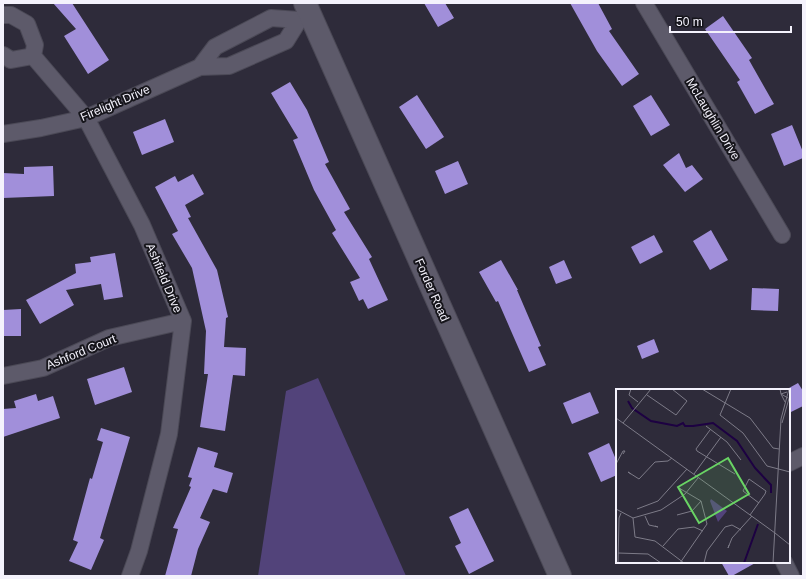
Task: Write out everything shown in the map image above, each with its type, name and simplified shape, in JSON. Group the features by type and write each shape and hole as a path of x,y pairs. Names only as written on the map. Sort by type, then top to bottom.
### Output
{"main road":[{"name":"Forder Road","path":"304,12 355,118 560,576"}],"street":[{"name":"McLaughlin Drive","path":"644,3 782,235"},
{"name":"Firelight Drive","path":"3,134 41,128 86,118 200,67 229,66 286,41 304,12"},
{"name":"Firelight Drive","path":"200,67 216,47 272,18 304,12"},
{"path":"3,15 11,15 27,24 35,45 33,56 11,60 3,55"},
{"name":"Ashfield Drive","path":"33,56 86,118 142,225 183,321 169,434 139,551 130,576"},
{"name":"Ashford Court","path":"3,376 43,368 109,338 183,321"},
{"path":"790,462 803,456"},
{"path":"784,563 791,576"}],"shaded area":[{"path":"318,378 406,576 258,576 286,391"}],"building":[{"path":"53,3 72,3 109,60 88,74 64,36 76,29"},
{"path":"424,3 445,3 454,18 438,27"},
{"path":"570,3 598,3 612,29 609,31 639,74 622,86 597,51"},
{"path":"723,16 752,58 749,60 774,104 755,114 737,82 740,80 705,29"},
{"path":"290,82 307,110 329,162 325,164 350,209 344,212 372,257 369,259 388,300 368,309 363,299 359,301 350,282 360,278 332,233 336,230 314,190 293,140 298,138 271,93"},
{"path":"417,95 444,137 426,149 399,107"},
{"path":"651,95 670,125 651,136 633,106"},
{"path":"165,119 174,142 142,155 133,132"},
{"path":"792,125 803,152 803,158 784,166 771,134"},
{"path":"679,153 686,168 692,165 703,179 685,192 663,165"},
{"path":"458,161 468,184 445,194 435,171"},
{"path":"53,166 54,196 3,198 3,173 24,174 24,167"},
{"path":"193,174 204,194 185,205 191,217 188,218 217,270 228,317 226,318 224,347 246,348 245,376 233,375 225,431 200,427 208,374 204,374 206,331 192,268 172,234 178,231 155,187 175,176 178,182"},
{"path":"711,230 728,260 710,270 693,241"},
{"path":"654,235 663,252 640,264 631,247"},
{"path":"115,253 123,297 104,300 101,284 66,290 74,305 40,324 26,300 76,273 75,264 91,262 90,257"},
{"path":"501,260 518,290 541,346 538,347 546,365 529,372 498,301 496,302 479,272"},
{"path":"564,260 572,278 556,284 549,267"},
{"path":"752,288 779,289 778,311 751,310"},
{"path":"21,309 21,336 3,336 3,310"},
{"path":"654,339 659,352 642,359 637,346"},
{"path":"124,367 132,392 95,405 87,379"},
{"path":"798,383 803,391 803,406 790,412 790,389 789,388"},
{"path":"590,392 599,413 572,424 563,403"},
{"path":"36,394 38,401 53,396 60,418 3,437 3,409 16,408 14,401"},
{"path":"101,428 130,437 100,538 104,540 91,570 69,561 78,542 73,540 90,478 92,479 103,442 97,440"},
{"path":"609,443 616,460 616,475 601,482 588,453"},
{"path":"198,447 218,453 214,467 233,473 227,493 213,489 200,518 210,522 198,549 191,576 165,576 178,529 173,528 191,487 189,486 192,478 188,477"},
{"path":"468,508 494,561 469,574 455,546 461,543 449,517"},
{"path":"722,563 755,563 732,576 729,576"}]}
